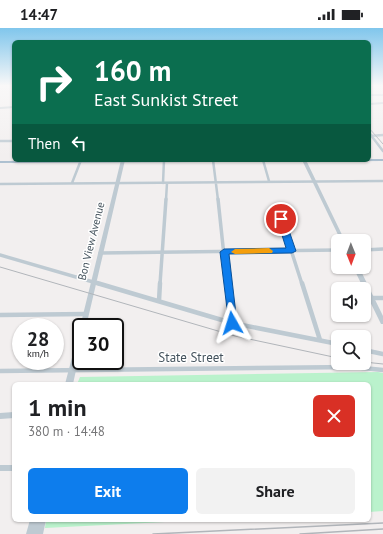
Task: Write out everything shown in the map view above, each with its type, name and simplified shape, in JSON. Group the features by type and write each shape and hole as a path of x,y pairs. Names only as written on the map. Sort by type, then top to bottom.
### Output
{"main road":[{"path":"371,160 383,160"},
{"path":"0,162 304,162 383,164"},
{"path":"0,166 80,163"}],"street":[{"path":"371,135 383,136"},
{"path":"371,136 383,151"},
{"path":"0,141 12,141"},
{"path":"159,301 165,183 164,162"},
{"path":"213,162 232,323"},
{"path":"263,162 269,181"},
{"path":"304,162 340,234"},
{"path":"72,183 80,163"},
{"name":"Bon View Avenue","path":"85,318 123,163"},
{"path":"0,184 383,181"},
{"path":"281,219 320,340"},
{"path":"371,250 383,249"},
{"path":"100,253 331,250"},
{"path":"0,254 232,323 331,342"},
{"path":"383,298 371,298 383,322"},
{"path":"0,315 86,314"},
{"path":"371,351 383,354"},
{"name":"State Street","path":"124,369 353,367 382,370"},
{"name":"State Street","path":"0,371 72,369"},
{"path":"70,382 73,370"},
{"path":"0,416 12,415"},
{"path":"0,468 12,468"},
{"path":"31,534 34,522"},
{"path":"38,534 41,522"}],"green space":[{"path":"383,373 383,511 371,512 371,382 78,382 80,377"},
{"path":"46,522 165,522 45,528"}],"railway":[{"path":"371,130 383,144"},
{"path":"0,267 235,336 331,357"},
{"path":"371,363 383,364"},
{"path":"153,534 383,523"},
{"path":"300,534 383,529"}],"slow traffic":[{"path":"235,252 269,251"}],"route":[{"path":"232,323 224,252 292,251 281,219"}]}
